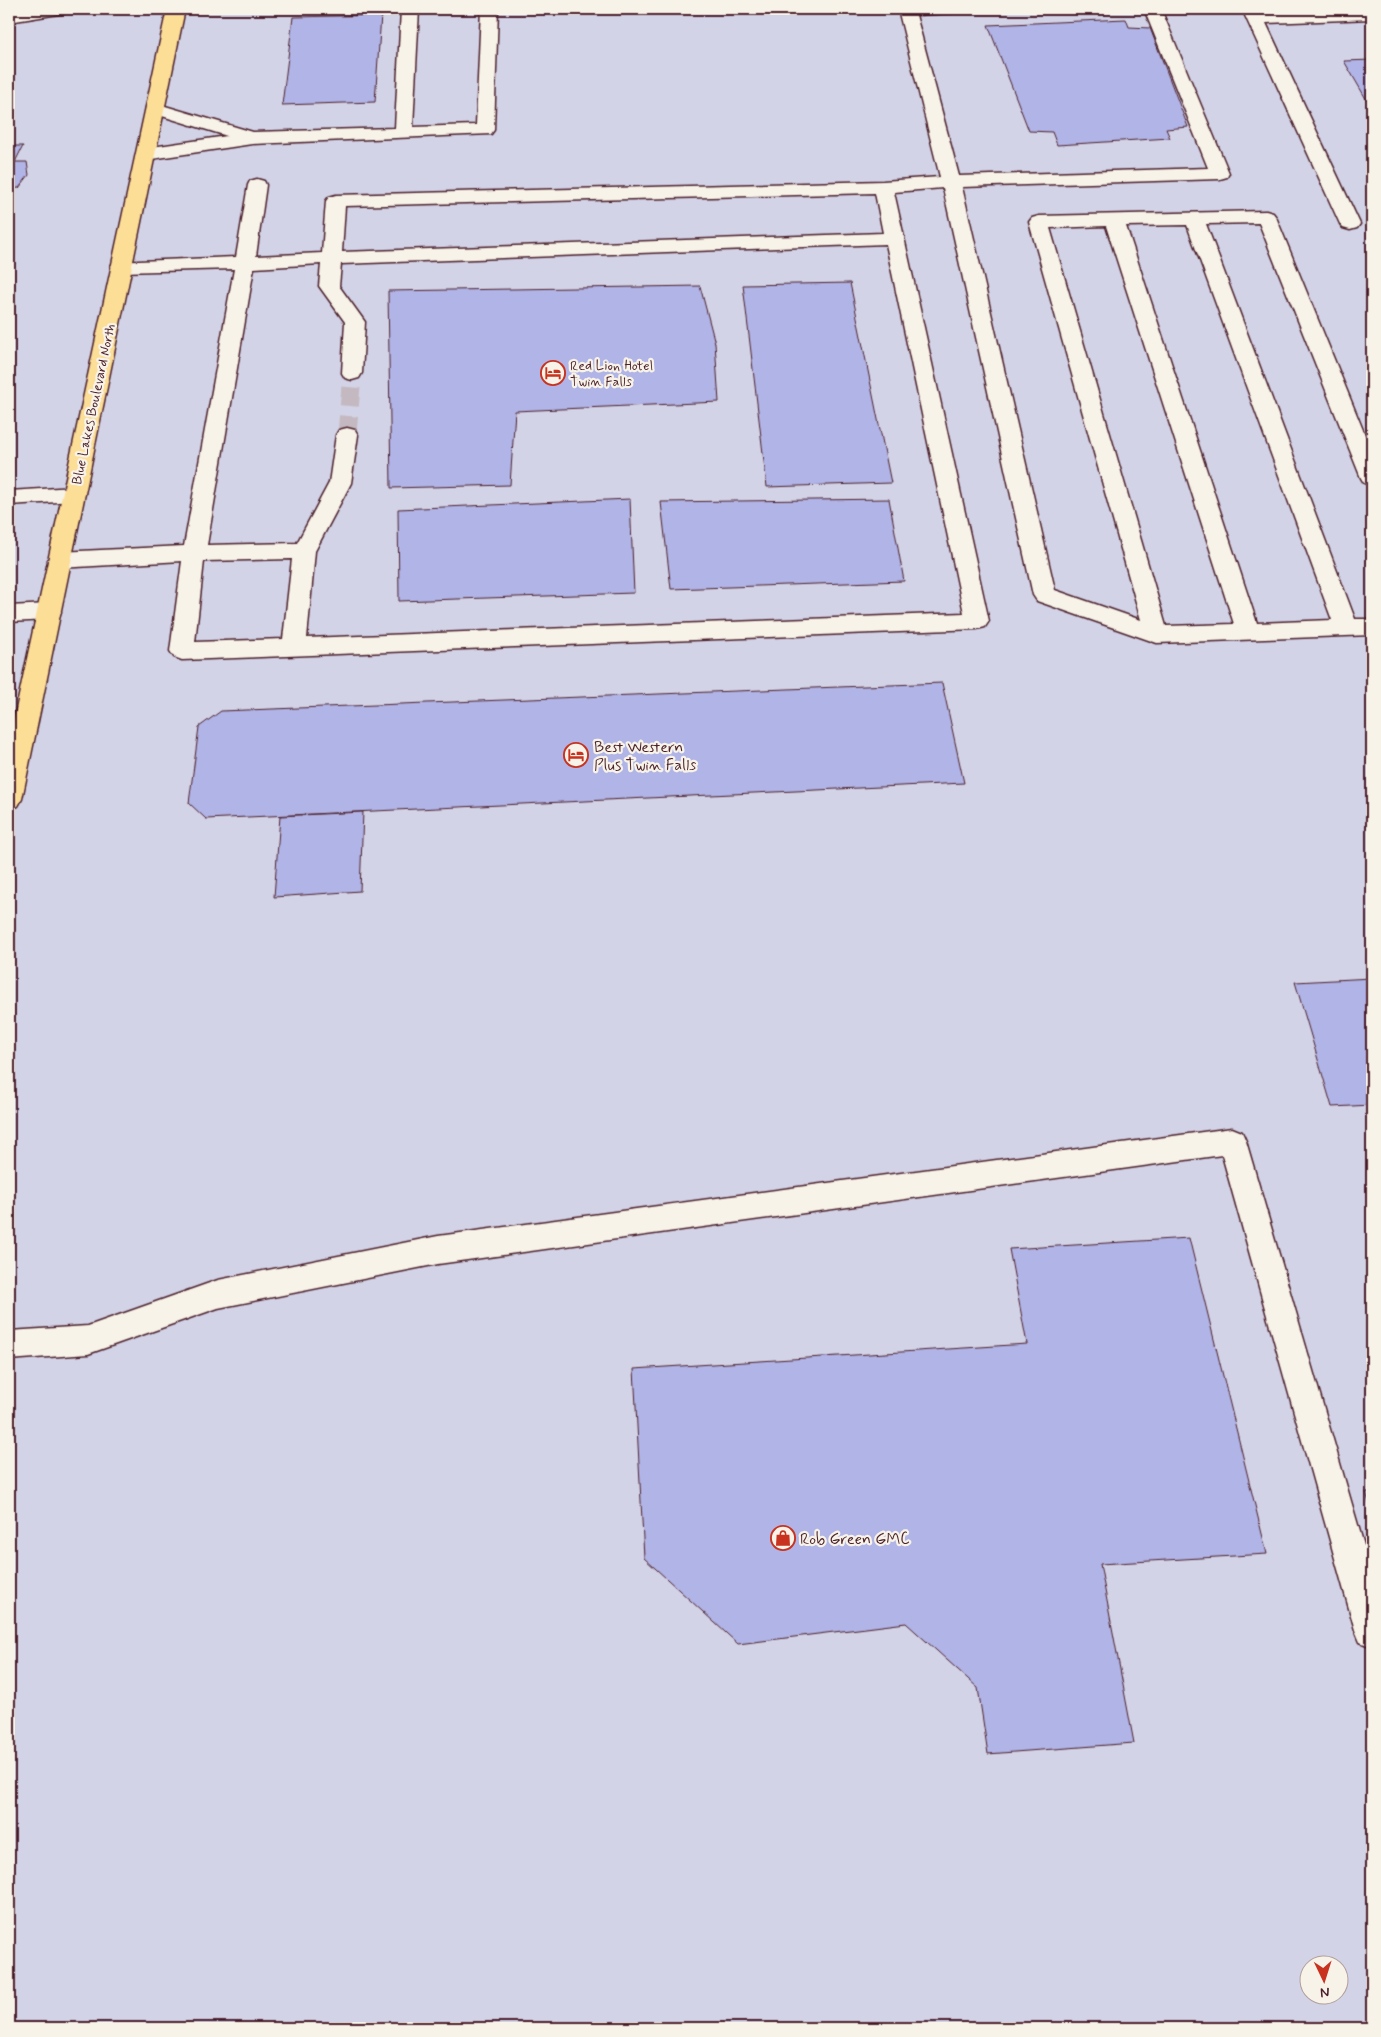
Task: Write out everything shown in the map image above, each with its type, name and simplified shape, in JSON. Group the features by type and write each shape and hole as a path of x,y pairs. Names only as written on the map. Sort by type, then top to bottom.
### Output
{"main road":[{"name":"Blue Lakes Boulevard North","path":"9,799 12,763 49,612 176,9"}],"street":[{"path":"9,17 59,9"},
{"path":"404,132 410,9"},
{"path":"145,154 252,138 484,130 490,9"},
{"path":"946,9 906,9 951,182 1045,595 1157,636 1372,626"},
{"path":"352,373 355,322 329,286 336,202 883,187 951,182 1220,173 1152,9"},
{"path":"1350,224 1253,13 1372,14"},
{"path":"155,108 252,138"},
{"path":"257,185 194,553 182,651 977,621 883,187"},
{"path":"1157,636 1039,222 1266,217 1372,478"},
{"path":"1194,218 1347,628"},
{"path":"1114,220 1248,632"},
{"path":"122,266 894,238"},
{"path":"294,647 304,552 340,483 347,434"},
{"path":"9,498 74,494"},
{"path":"59,560 194,553 304,552"},
{"path":"9,614 49,612"},
{"path":"9,1346 88,1340 218,1294 438,1250 1232,1141 1372,1630"}],"shaded area":[{"path":"9,9 1372,9 1372,2028 9,2028"}],"building":[{"path":"381,15 375,102 282,105 293,17"},
{"path":"1126,19 1129,27 1150,28 1188,127 1166,129 1170,138 1057,145 1052,132 1029,131 988,25"},
{"path":"1372,60 1372,109 1344,61"},
{"path":"9,146 23,146 15,162 27,162 29,175 19,188 10,189 9,192"},
{"path":"850,283 891,483 767,487 743,285"},
{"name":"Red Lion Hotel Twin Falls","path":"700,286 715,343 719,402 515,411 510,485 391,488 388,291"},
{"path":"630,499 634,593 399,601 398,509"},
{"path":"889,499 904,581 671,589 661,502"},
{"name":"Best Western Plus Twin Falls","path":"942,683 964,783 206,819 189,803 199,727 221,711"},
{"path":"363,812 360,891 274,897 280,816"},
{"path":"1372,978 1372,1105 1332,1107 1295,982"},
{"path":"1189,1238 1267,1554 1100,1564 1134,1743 988,1754 978,1688 906,1623 738,1644 644,1558 634,1369 1027,1344 1009,1249"},
{"path":"1366,1492 1372,1492 1372,1514"}],"tunnel":[{"path":"347,435 352,373"}],"place":[{"name":"Red Lion Hotel Twin Falls","path":"553,373"},
{"name":"Best Western Plus Twin Falls","path":"576,755"},
{"name":"Rob Green GMC","path":"783,1538"}]}
